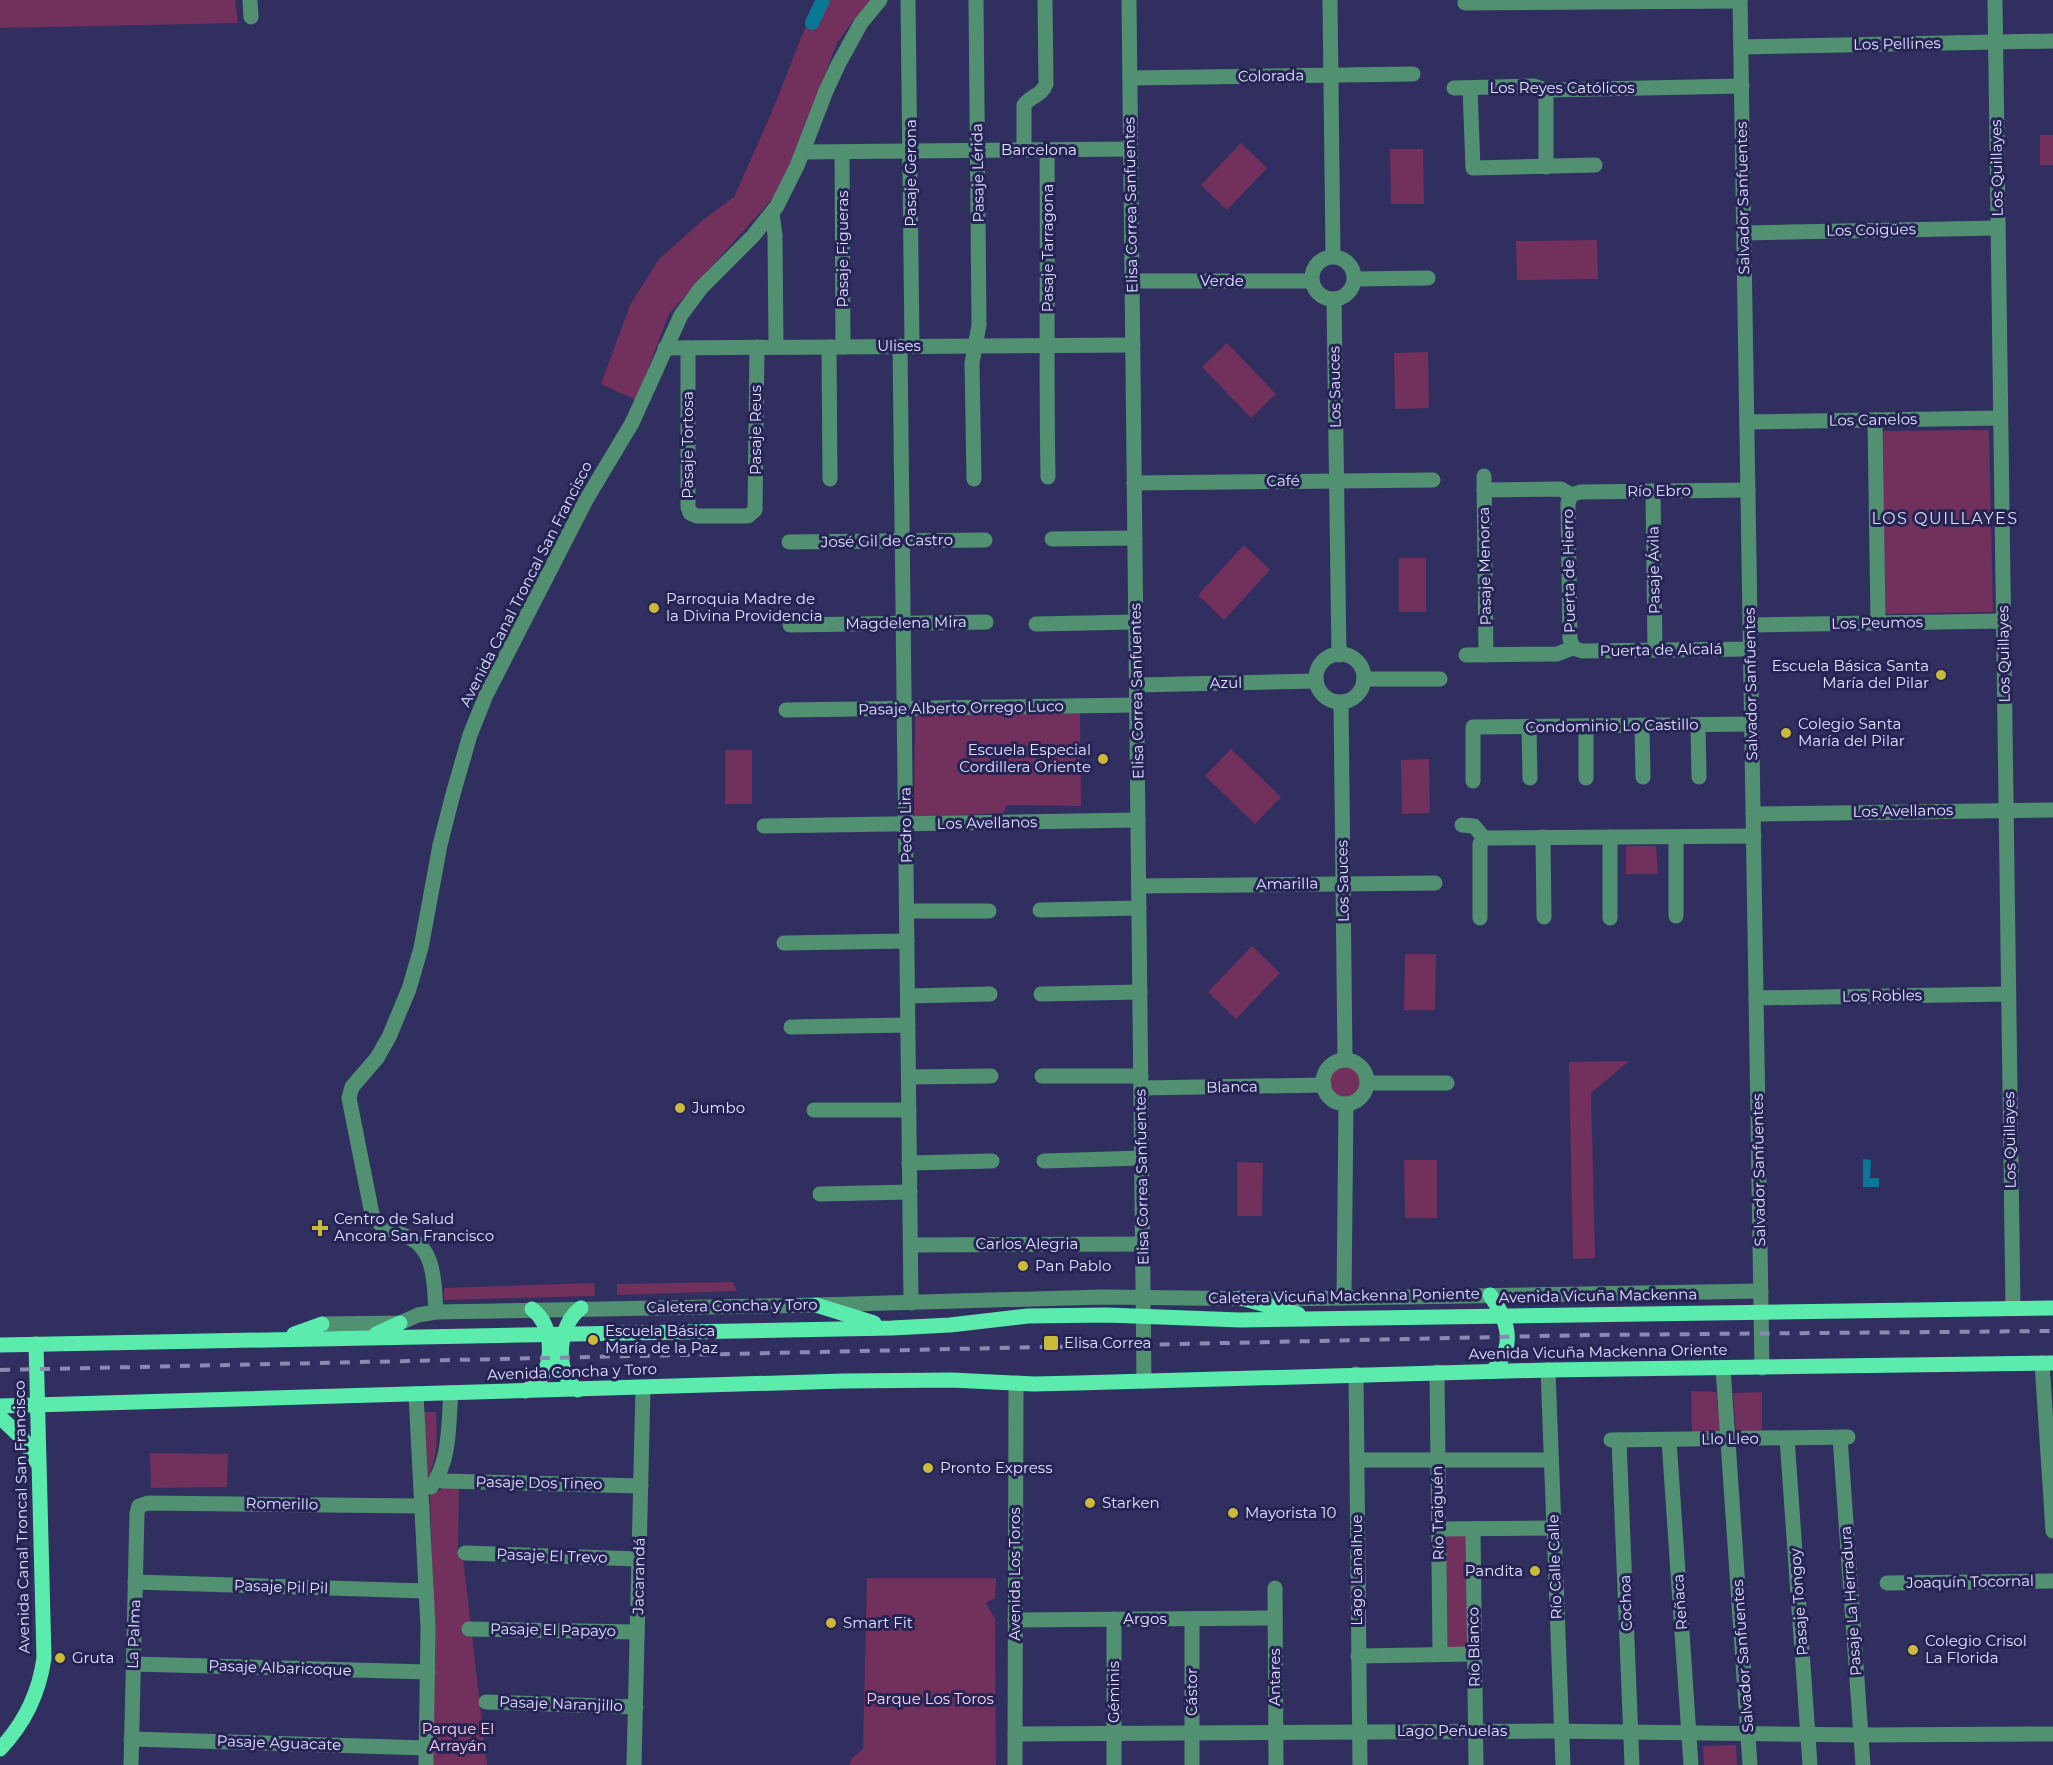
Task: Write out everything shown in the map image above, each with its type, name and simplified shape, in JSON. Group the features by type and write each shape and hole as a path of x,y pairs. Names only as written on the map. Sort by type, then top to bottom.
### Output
{"main road":[{"path":"1490,1295 1504,1316 1508,1338 1503,1358 1492,1371"},
{"path":"1241,1299 1315,1319"},
{"path":"816,1305 892,1328"},
{"path":"578,1390 569,1383 564,1371 564,1333 568,1320 581,1308"},
{"name":"Avenida Vicuña Mackenna","path":"1144,1316 1212,1320 2053,1308"},
{"path":"525,1391 540,1379 546,1368 548,1333 543,1320 532,1309"},
{"path":"0,1345 280,1339 364,1332 564,1333 892,1328 950,1325 1028,1316 1144,1316"},
{"path":"364,1332 400,1323"},
{"path":"280,1339 322,1324"},
{"name":"Avenida Canal Troncal San Francisco","path":"0,1749 18,1728 27,1713 42,1672 44,1643 36,1344"},
{"name":"Avenida Vicuña Mackenna Oriente","path":"1144,1381 1437,1372 2048,1363"},
{"name":"Avenida Concha y Toro","path":"0,1406 854,1381 952,1380 1016,1383 1144,1381"},
{"path":"0,1417 23,1439 39,1467"}],"street":[{"path":"249,0 251,17"},
{"name":"Avenida Canal Troncal San Francisco","path":"436,1312 432,1270 423,1247 412,1238 386,1228 372,1214 349,1103 350,1093 356,1082 377,1058 389,1037 409,990 421,948 436,864 450,804 470,735 486,695 585,500 632,423 681,315 701,288 753,236 772,213 791,180 838,64 861,23 879,0"},
{"name":"Pasaje Gerona","path":"906,346 910,151 908,0"},
{"name":"Pasaje Lérida","path":"974,479 972,363 979,325 976,0"},
{"path":"1024,150 1024,105 1030,98 1041,94 1046,84 1045,0"},
{"name":"Elisa Correa Sanfuentes","path":"1129,0 1144,1381"},
{"path":"1330,0 1333,256"},
{"path":"1465,3 1740,0"},
{"name":"Salvador Sanfuentes","path":"1740,0 1762,1368"},
{"name":"Los Quillayes","path":"1995,0 2013,1308"},
{"name":"Los Pellines","path":"1741,47 2053,41"},
{"name":"Colorada","path":"1130,78 1413,74"},
{"name":"Los Reyes Católicos","path":"1454,88 1534,86 1546,90 1742,86"},
{"path":"1470,88 1473,168 1595,165"},
{"path":"1546,90 1546,167"},
{"name":"Barcelona","path":"803,152 1130,149"},
{"name":"Pasaje Tarragona","path":"1047,150 1048,477"},
{"name":"Pasaje Figueras","path":"830,479 842,152"},
{"path":"772,213 776,236 776,347"},
{"name":"Los Coigües","path":"1744,233 1997,228"},
{"path":"1333,256 1348,262 1355,279 1345,296 1334,299 1322,296 1314,287 1312,280 1316,265 1321,260 1333,256"},
{"path":"1355,279 1428,278"},
{"name":"Verde","path":"1132,281 1312,280"},
{"name":"Los Sauces","path":"1334,299 1339,655"},
{"name":"Ulises","path":"665,348 1133,345"},
{"name":"Pedro Lira","path":"906,346 902,541 911,1303"},
{"name":"Pasaje Reus","path":"754,513 756,507 757,347"},
{"name":"Pasaje Tortosa","path":"688,348 688,510 692,515 697,516 747,516 754,513"},
{"name":"Los Canelos","path":"1747,422 2000,418"},
{"path":"1875,420 1878,623"},
{"name":"Café","path":"1134,483 1433,480"},
{"name":"Río Ebro","path":"1484,483 1561,489 1571,495 1576,492 1748,490"},
{"name":"Pasaje Menorca","path":"1484,483 1486,655"},
{"name":"Pasaje Ávila","path":"1653,491 1655,650"},
{"name":"Puerta de Hierro","path":"1571,495 1568,503 1570,639 1573,648"},
{"path":"1052,539 1135,538"},
{"name":"José Gil de Castro","path":"789,542 985,540"},
{"name":"Los Peumos","path":"1750,625 2003,621"},
{"name":"Magdelena Mira","path":"790,625 986,622"},
{"path":"1036,624 1136,622"},
{"name":"Puerta de Alcalá","path":"1466,655 1557,654 1573,648 1582,651 1750,649"},
{"path":"1339,655 1351,657 1360,665 1364,679 1357,694 1341,702 1330,700 1323,695 1316,681 1319,667 1326,659 1339,655"},
{"path":"1364,679 1440,679"},
{"name":"Azul","path":"1137,685 1316,681"},
{"name":"Los Sauces","path":"1341,702 1345,1060"},
{"name":"Pasaje Alberto Orrego Luco","path":"786,710 1137,705"},
{"name":"Condominio Lo Castillo","path":"1473,781 1473,727 1752,724"},
{"path":"1698,725 1699,777"},
{"path":"1586,726 1586,778"},
{"path":"1642,726 1643,777"},
{"path":"1529,727 1530,778"},
{"name":"Los Avellanos","path":"1753,813 2053,810"},
{"name":"Los Avellanos","path":"764,826 1138,820"},
{"path":"1462,825 1474,826 1484,838"},
{"path":"1484,838 1754,836"},
{"path":"1544,837 1544,917"},
{"path":"1610,837 1611,918"},
{"path":"1676,837 1676,916"},
{"path":"1480,918 1480,844 1484,838"},
{"name":"Amarilla","path":"1139,886 1435,883"},
{"path":"1040,910 1139,908"},
{"path":"907,911 989,911"},
{"path":"784,943 907,940"},
{"path":"1041,994 1140,993"},
{"path":"908,996 990,994"},
{"name":"Los Robles","path":"1756,998 2008,994"},
{"path":"791,1027 908,1025"},
{"path":"1345,1060 1359,1065 1366,1076 1367,1083 1366,1090 1358,1100 1340,1104 1329,1097 1324,1078 1329,1068 1345,1060"},
{"path":"909,1077 991,1076"},
{"name":"Blanca","path":"1042,1076 1141,1082 1324,1085"},
{"path":"1367,1083 1447,1083"},
{"path":"1344,1298 1346,1104"},
{"path":"814,1110 909,1110"},
{"path":"1044,1161 1142,1158"},
{"path":"909,1162 992,1161"},
{"path":"820,1194 910,1192"},
{"name":"Carlos Alegria","path":"911,1245 1143,1244"},
{"name":"Caletera Vicuña Mackenna Poniente","path":"1144,1296 1241,1299 1761,1291"},
{"name":"Caletera Concha y Toro","path":"400,1323 418,1315 436,1312 1144,1296"},
{"path":"322,1324 364,1332"},
{"path":"2048,1363 2053,1531"},
{"name":"Salvador Sanfuentes","path":"1723,1368 1750,1765"},
{"name":"Río Calle Calle","path":"1548,1370 1563,1765"},
{"name":"Río Traiguén","path":"1437,1372 1440,1654"},
{"name":"Lago Lanalhue","path":"1356,1374 1360,1765"},
{"name":"Avenida Los Toros","path":"1015,1765 1016,1383"},
{"name":"Jacarandá","path":"634,1765 643,1388"},
{"path":"422,1506 437,1479 446,1455 451,1393"},
{"path":"416,1394 426,1591 428,1672 426,1765"},
{"name":"Llo Lleo","path":"1615,1440 1844,1437"},
{"name":"Pasaje La Herradura","path":"1844,1437 1863,1765"},
{"name":"Pasaje Tongoy","path":"1787,1438 1810,1765"},
{"name":"Cochoa","path":"1615,1440 1632,1765"},
{"name":"Reñaca","path":"1670,1440 1691,1765"},
{"path":"1357,1460 1551,1460"},
{"name":"Pasaje Dos Tineo","path":"437,1479 641,1486"},
{"name":"Romerillo","path":"141,1504 422,1506"},
{"name":"La Palma","path":"131,1765 137,1513 141,1504"},
{"path":"1439,1529 1553,1528"},
{"name":"Río Blanco","path":"1473,1529 1476,1765"},
{"name":"Pasaje El Trevo","path":"465,1553 639,1559"},
{"name":"Joaquín Tocornal","path":"1887,1583 2053,1581"},
{"name":"Pasaje Pil Pil","path":"135,1582 426,1591"},
{"name":"Antares","path":"1275,1588 1276,1765"},
{"name":"Argos","path":"1015,1620 1275,1618"},
{"name":"Géminis","path":"1114,1619 1114,1765"},
{"name":"Cástor","path":"1191,1765 1192,1619"},
{"name":"Pasaje El Papayo","path":"469,1629 637,1632"},
{"path":"1358,1656 1474,1654"},
{"name":"Pasaje Albaricoque","path":"133,1664 428,1672"},
{"name":"Pasaje Naranjillo","path":"486,1702 636,1707"},
{"name":"Lago Peñuelas","path":"1015,1734 1562,1731 1861,1735 2053,1734"},
{"name":"Pasaje Aguacate","path":"131,1739 426,1748"}],"green space":[{"path":"0,0 235,0 238,23 0,28"},
{"path":"816,0 874,0 855,18 837,43 787,172 773,198 669,314 636,400 601,384 630,305 659,259 704,219 734,197 771,114"},
{"path":"2040,135 2053,135 2053,165 2040,165"},
{"path":"1241,143 1267,168 1227,210 1201,185"},
{"path":"1390,149 1423,149 1424,204 1391,204"},
{"path":"1597,240 1598,279 1517,280 1516,241"},
{"path":"1227,343 1276,394 1251,418 1202,367"},
{"path":"1428,352 1429,408 1395,409 1394,353"},
{"path":"1989,430 1993,612 1885,614 1882,431"},
{"path":"1244,545 1270,570 1224,620 1198,595"},
{"path":"1399,558 1426,558 1426,612 1399,612"},
{"path":"1080,713 1081,806 1007,805 1003,813 914,817 915,715"},
{"path":"1231,749 1281,797 1255,824 1205,776"},
{"path":"725,750 752,750 752,804 725,804"},
{"path":"1429,759 1430,813 1402,814 1401,760"},
{"path":"1626,846 1656,846 1658,874 1626,874"},
{"path":"1252,946 1280,973 1236,1019 1208,992"},
{"path":"1405,954 1436,954 1435,1010 1404,1010"},
{"path":"1629,1061 1591,1093 1595,1258 1573,1259 1569,1062"},
{"path":"1345,1063 1358,1069 1364,1082 1358,1095 1345,1101 1332,1095 1326,1082 1332,1069"},
{"path":"1404,1160 1437,1160 1437,1218 1405,1218"},
{"path":"1237,1162 1263,1163 1262,1216 1237,1216"},
{"path":"733,1282 737,1291 617,1295 617,1284"},
{"path":"594,1283 595,1296 444,1300 444,1288"},
{"path":"1691,1391 1716,1392 1721,1433 1692,1434"},
{"path":"1762,1392 1762,1431 1736,1431 1733,1393"},
{"path":"421,1412 436,1412 436,1448 433,1465 425,1484"},
{"path":"150,1453 228,1454 227,1487 151,1488"},
{"name":"Parque El Arrayán","path":"443,1484 459,1485 458,1553 459,1558 463,1558 487,1765 432,1765 434,1629 430,1494 440,1490"},
{"path":"1440,1533 1468,1533 1470,1649 1443,1651"},
{"name":"Parque Los Toros","path":"867,1578 996,1578 995,1598 986,1603 995,1619 996,1765 849,1765 852,1758 863,1749"},
{"path":"1736,1745 1737,1765 1704,1765 1703,1746"}],"water":[{"path":"1863,1159 1871,1160 1870,1178 1879,1178 1879,1187 1863,1187"}],"waterway":[{"path":"812,23 823,0"}],"railway":[{"path":"0,1370 1588,1335 2053,1331"}],"place":[{"name":"Parroquia Madre de la Divina Providencia","path":"654,608"},
{"name":"Escuela Básica Santa María del Pilar","path":"1941,675"},
{"name":"Colegio Santa María del Pilar","path":"1786,733"},
{"name":"Escuela Especial Cordillera Oriente","path":"1103,759"},
{"name":"Jumbo","path":"680,1108"},
{"name":"Centro de Salud Ancora San Francisco","path":"320,1228"},
{"name":"Pan Pablo","path":"1023,1266"},
{"name":"Escuela Básica María de la Paz","path":"593,1340"},
{"name":"Elisa Correa","path":"1051,1343"},
{"name":"Pronto Express","path":"928,1468"},
{"name":"Starken","path":"1090,1503"},
{"name":"Mayorista 10","path":"1233,1513"},
{"name":"Pandita","path":"1535,1571"},
{"name":"Smart Fit","path":"831,1623"},
{"name":"Colegio Crisol La Florida","path":"1913,1650"},
{"name":"Gruta","path":"60,1658"}],"district":[{"name":"LOS QUILLAYES","path":"1945,518"}]}
